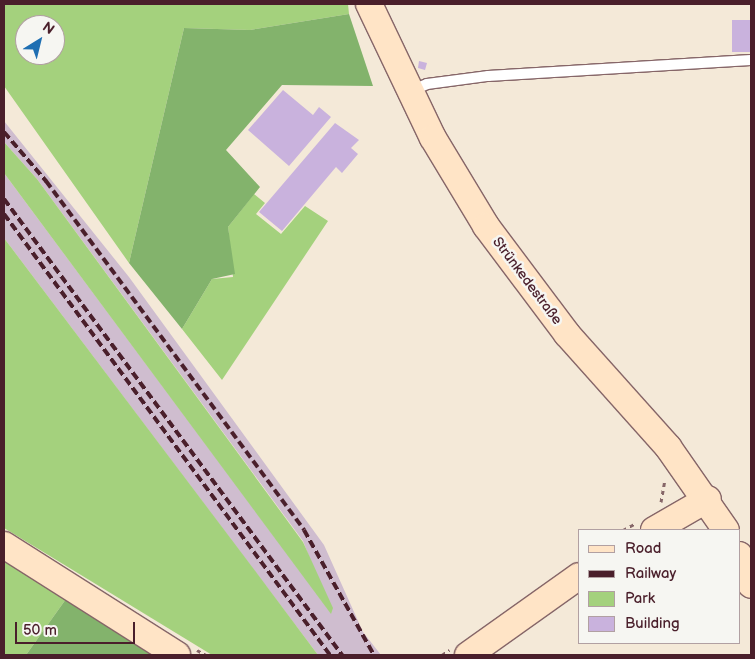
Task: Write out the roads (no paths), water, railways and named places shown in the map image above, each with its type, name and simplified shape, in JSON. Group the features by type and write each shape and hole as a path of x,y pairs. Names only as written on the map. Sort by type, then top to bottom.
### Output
{"main road":[{"name":"Strünkedestraße","path":"369,4 409,92 486,226 567,334 708,500 725,529"},
{"path":"656,529 708,500"},
{"path":"4,545 177,655"},
{"path":"740,558 751,585"},
{"path":"468,655 578,577"}],"lane":[{"path":"409,92 427,84 488,76 751,60"}],"railway":[{"path":"4,132 46,181 304,530 374,655"},
{"path":"4,199 342,655"},
{"path":"4,214 330,655"}]}
